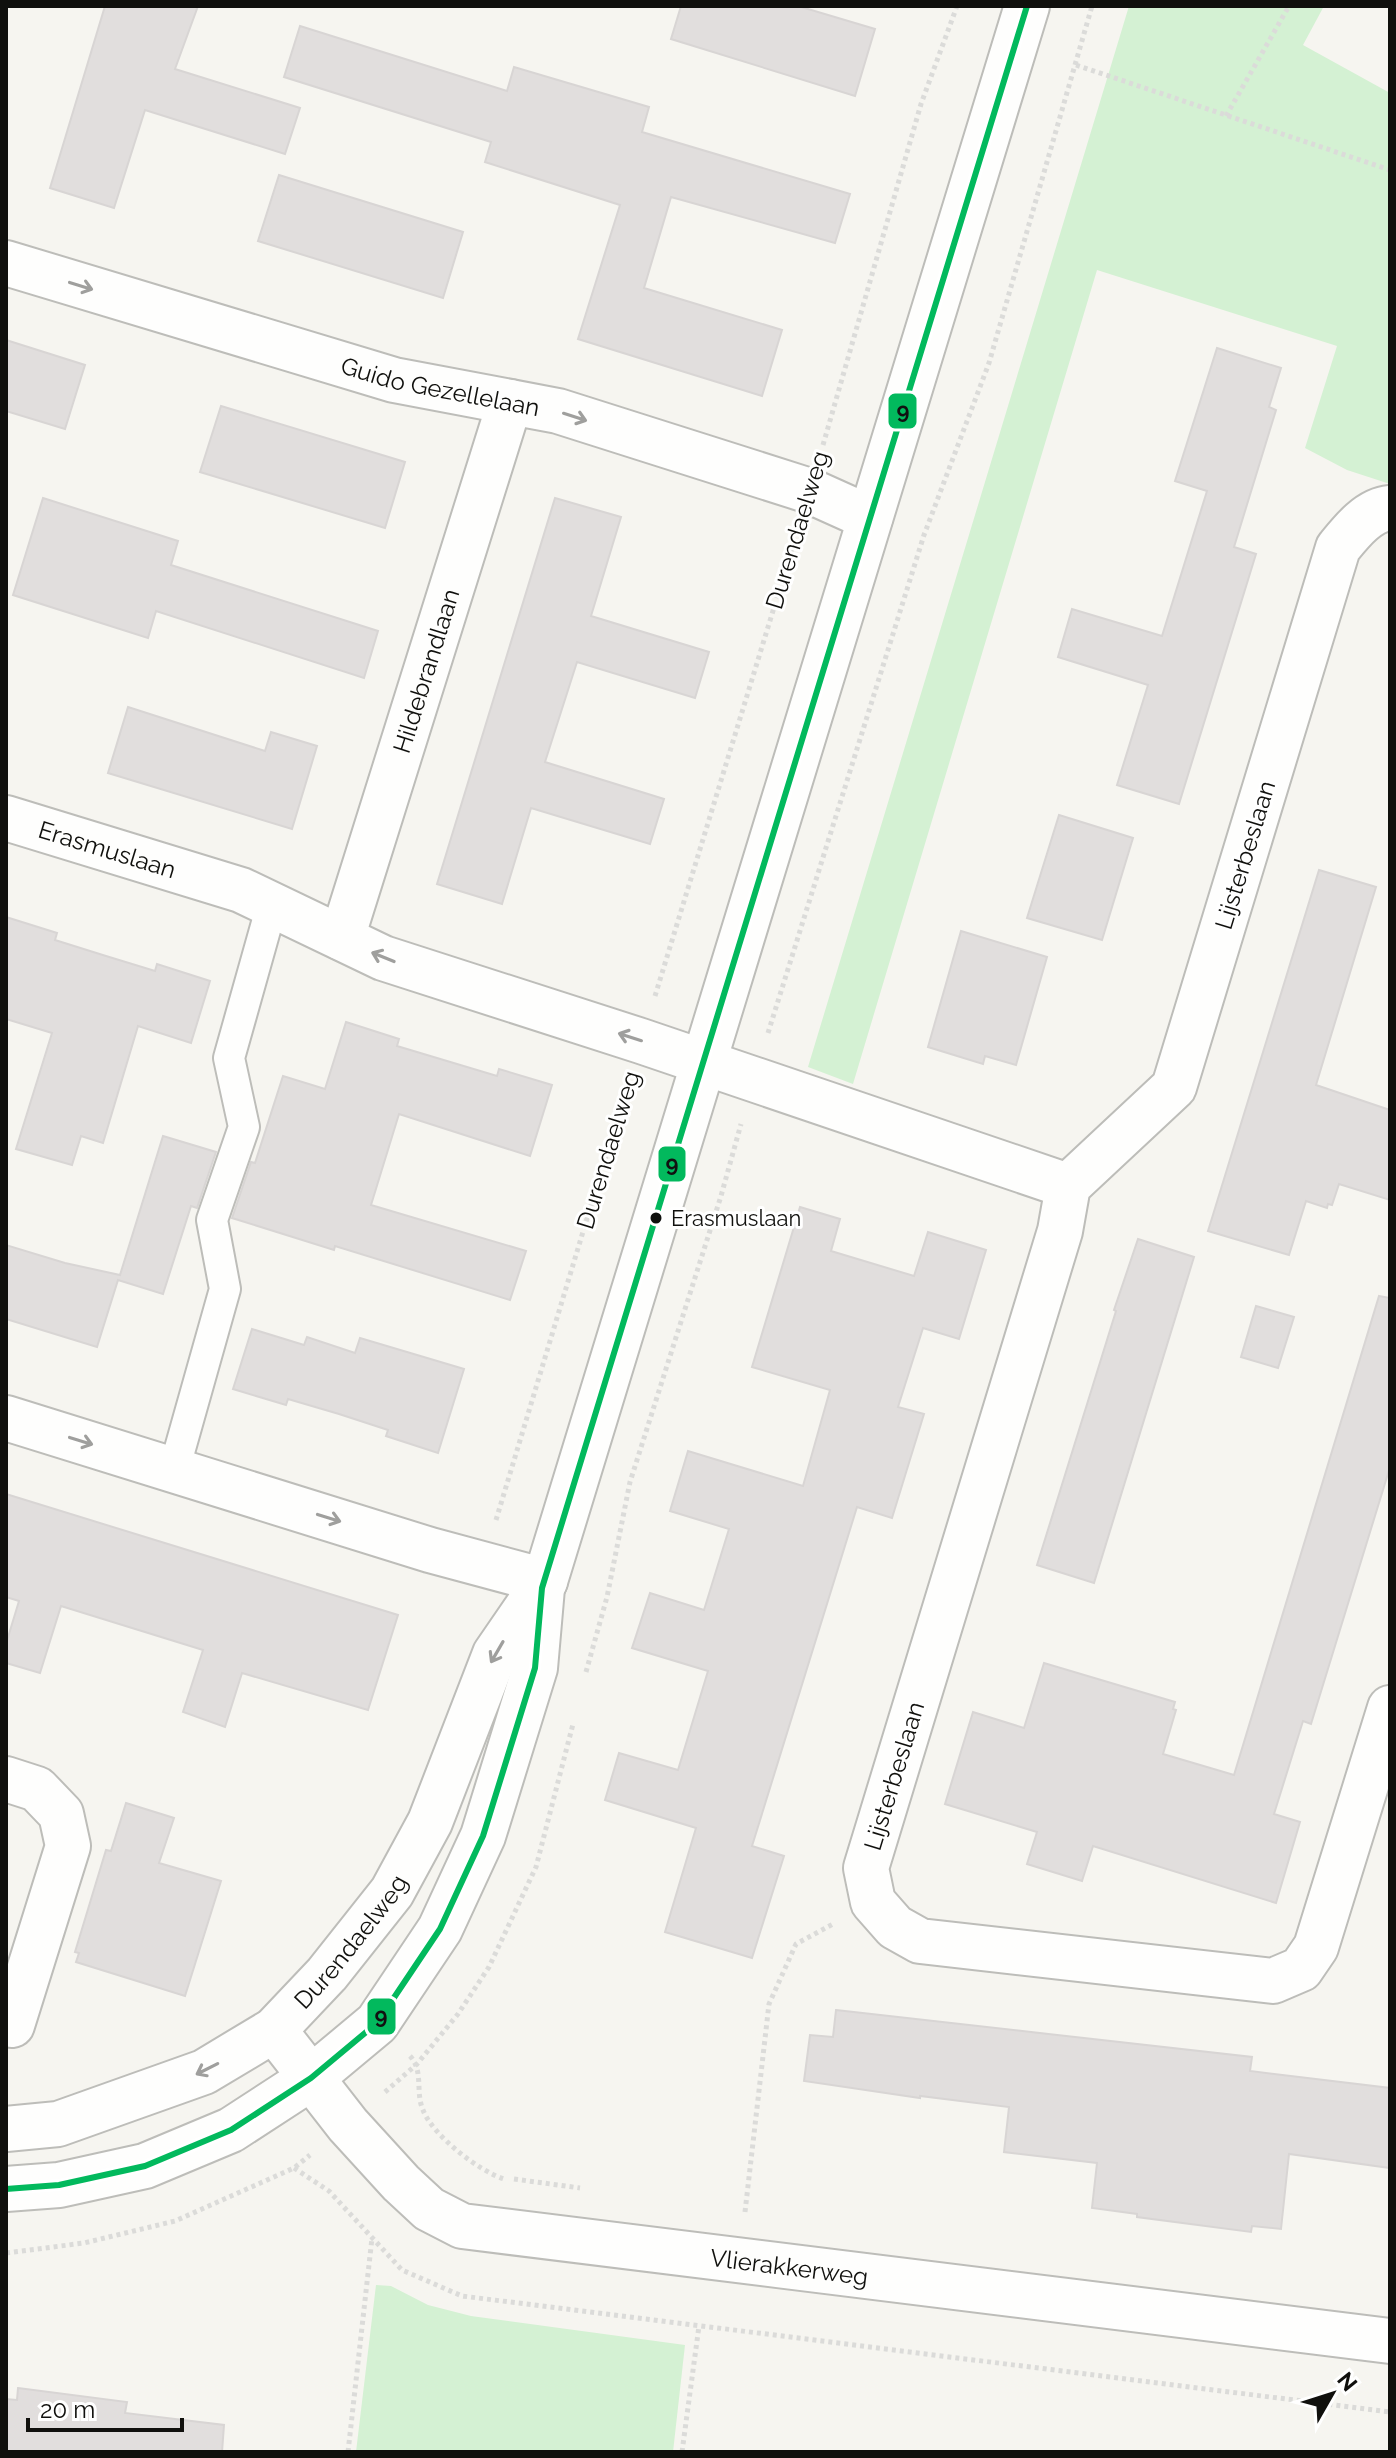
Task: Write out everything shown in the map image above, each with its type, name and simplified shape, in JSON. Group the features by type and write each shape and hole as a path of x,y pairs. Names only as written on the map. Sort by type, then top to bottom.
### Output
{"street":[{"name":"Durendaelweg","path":"6,2189 59,2185 145,2166 231,2130 311,2078 377,2023 440,1929 483,1836 535,1668 543,1584 1027,6"},
{"name":"Guido Gezellelaan","path":"6,263 394,380 558,411 810,491 870,518"},
{"name":"Hildebrandlaan","path":"342,938 510,402"},
{"name":"Lijsterbeslaan","path":"873,1902 866,1868 1060,1231 1068,1186 1174,1087 1338,548 1357,525 1383,508 1390,508"},
{"name":"Erasmuslaan","path":"6,818 241,890 383,958 704,1062"},
{"path":"704,1062 1068,1186"},
{"path":"6,1418 543,1584"},
{"name":"Durendaelweg","path":"6,2129 58,2124 204,2072 274,2030 327,1974 392,1892 430,1822 495,1654 543,1584"},
{"path":"873,1902 895,1927 920,1941 1273,1981 1301,1969 1316,1947 1390,1708"},
{"path":"6,1779 37,1789 61,1814 68,1846 12,2025"},
{"name":"Vlierakkerweg","path":"274,2030 348,2125 401,2183 429,2209 462,2226 1390,2341"}],"lane":[{"path":"174,1470 225,1289 212,1220 244,1127 229,1058 272,905"}],"path":[{"name":"Durendaelweg","path":"483,1564 810,491 921,104 957,6"},
{"path":"1226,116 1289,6"},
{"path":"1076,65 1390,170"},
{"name":"Vlierakkerweg","path":"730,2210 745,2212 769,2004 796,1944 873,1902"},
{"path":"417,2064 422,2110 436,2131 467,2158 501,2178 593,2190"},
{"path":"294,2168 329,2191 402,2270 462,2296 1390,2412"},
{"path":"348,2452 372,2238"},
{"path":"682,2452 699,2326"}],"green space":[{"path":"1129,6 1324,6 1303,45 1390,93 1390,484 1347,470 1305,448 1337,346 1097,270 853,1084 808,1067"},
{"path":"376,2285 391,2286 428,2305 471,2316 685,2345 673,2452 356,2452"}],"building":[{"path":"105,6 198,6 175,69 300,108 285,154 145,110 114,208 50,188"},
{"path":"681,6 798,6 875,29 855,96 671,39"},
{"path":"300,26 507,91 514,67 649,107 642,132 850,194 835,243 671,197 644,288 782,330 762,396 578,339 620,205 485,162 491,142 284,77"},
{"path":"279,175 463,232 443,298 258,241"},
{"path":"6,340 85,365 65,429 6,411"},
{"path":"1217,348 1281,368 1269,407 1276,410 1234,547 1256,554 1179,804 1117,785 1148,685 1058,657 1072,609 1162,636 1207,491 1175,481"},
{"path":"221,406 405,462 385,528 200,472"},
{"path":"43,498 178,541 171,565 378,631 364,678 156,611 148,638 13,595"},
{"path":"555,498 621,517 591,616 709,652 695,698 577,662 545,762 664,799 650,844 531,808 502,904 437,884"},
{"path":"128,707 265,751 271,732 317,746 292,829 108,773"},
{"path":"1059,815 1133,838 1102,940 1027,918"},
{"path":"1319,870 1376,887 1316,1085 1390,1110 1390,1200 1339,1184 1332,1205 1328,1204 1327,1208 1306,1201 1289,1255 1208,1231"},
{"path":"6,917 57,933 55,940 106,956 155,971 157,964 210,981 191,1043 138,1026 103,1143 81,1136 72,1165 16,1149 52,1033 6,1019"},
{"path":"961,931 1047,957 1016,1065 985,1056 983,1064 928,1047"},
{"path":"346,1022 399,1039 397,1046 497,1076 499,1069 552,1085 530,1156 399,1114 371,1205 526,1251 510,1300 232,1218 251,1162 255,1163 283,1076 325,1089"},
{"path":"163,1136 216,1152 197,1208 191,1206 163,1294 118,1280 97,1347 6,1319 6,1245 120,1275"},
{"path":"800,1207 840,1219 831,1251 914,1276 928,1232 986,1250 959,1339 923,1328 898,1407 924,1414 892,1518 857,1507 752,1846 784,1856 752,1958 665,1932 696,1828 605,1800 619,1753 678,1770 708,1671 632,1648 650,1593 704,1610 729,1529 670,1511 688,1451 803,1486 830,1390 752,1367"},
{"path":"1138,1239 1194,1257 1094,1583 1037,1565"},
{"path":"1379,1296 1390,1298 1390,1467 1311,1724 1303,1721 1274,1814 1300,1822 1276,1903 1093,1846 1082,1881 1027,1864 1037,1832 945,1804 973,1712 1024,1728 1044,1663 1175,1702 1173,1709 1176,1710 1163,1754 1234,1775"},
{"path":"1256,1306 1294,1317 1278,1368 1241,1357"},
{"path":"252,1329 304,1345 307,1337 355,1353 360,1338 464,1369 438,1453 386,1436 388,1430 339,1414 288,1399 286,1405 233,1389"},
{"path":"6,1494 398,1615 368,1710 242,1673 225,1727 183,1712 203,1650 61,1606 40,1673 6,1663 6,1644 19,1601 6,1597"},
{"path":"126,1803 174,1818 159,1863 221,1881 185,1996 76,1962 79,1953 75,1952 106,1850 111,1851"},
{"path":"836,2010 1252,2057 1250,2071 1390,2088 1390,2168 1289,2154 1281,2229 1252,2226 1251,2232 1092,2208 1097,2163 1004,2152 1009,2107 804,2081 810,2035 833,2037"},
{"path":"18,2388 127,2402 125,2413 224,2425 222,2452 6,2452 6,2399 17,2400"}],"transit line":[{"name":"9","path":"6,2189 59,2185 145,2166 231,2130 311,2078 377,2023 440,1929 483,1836 535,1668 542,1588 1027,6"}],"place":[{"name":"Erasmuslaan","path":"656,1218"}]}
